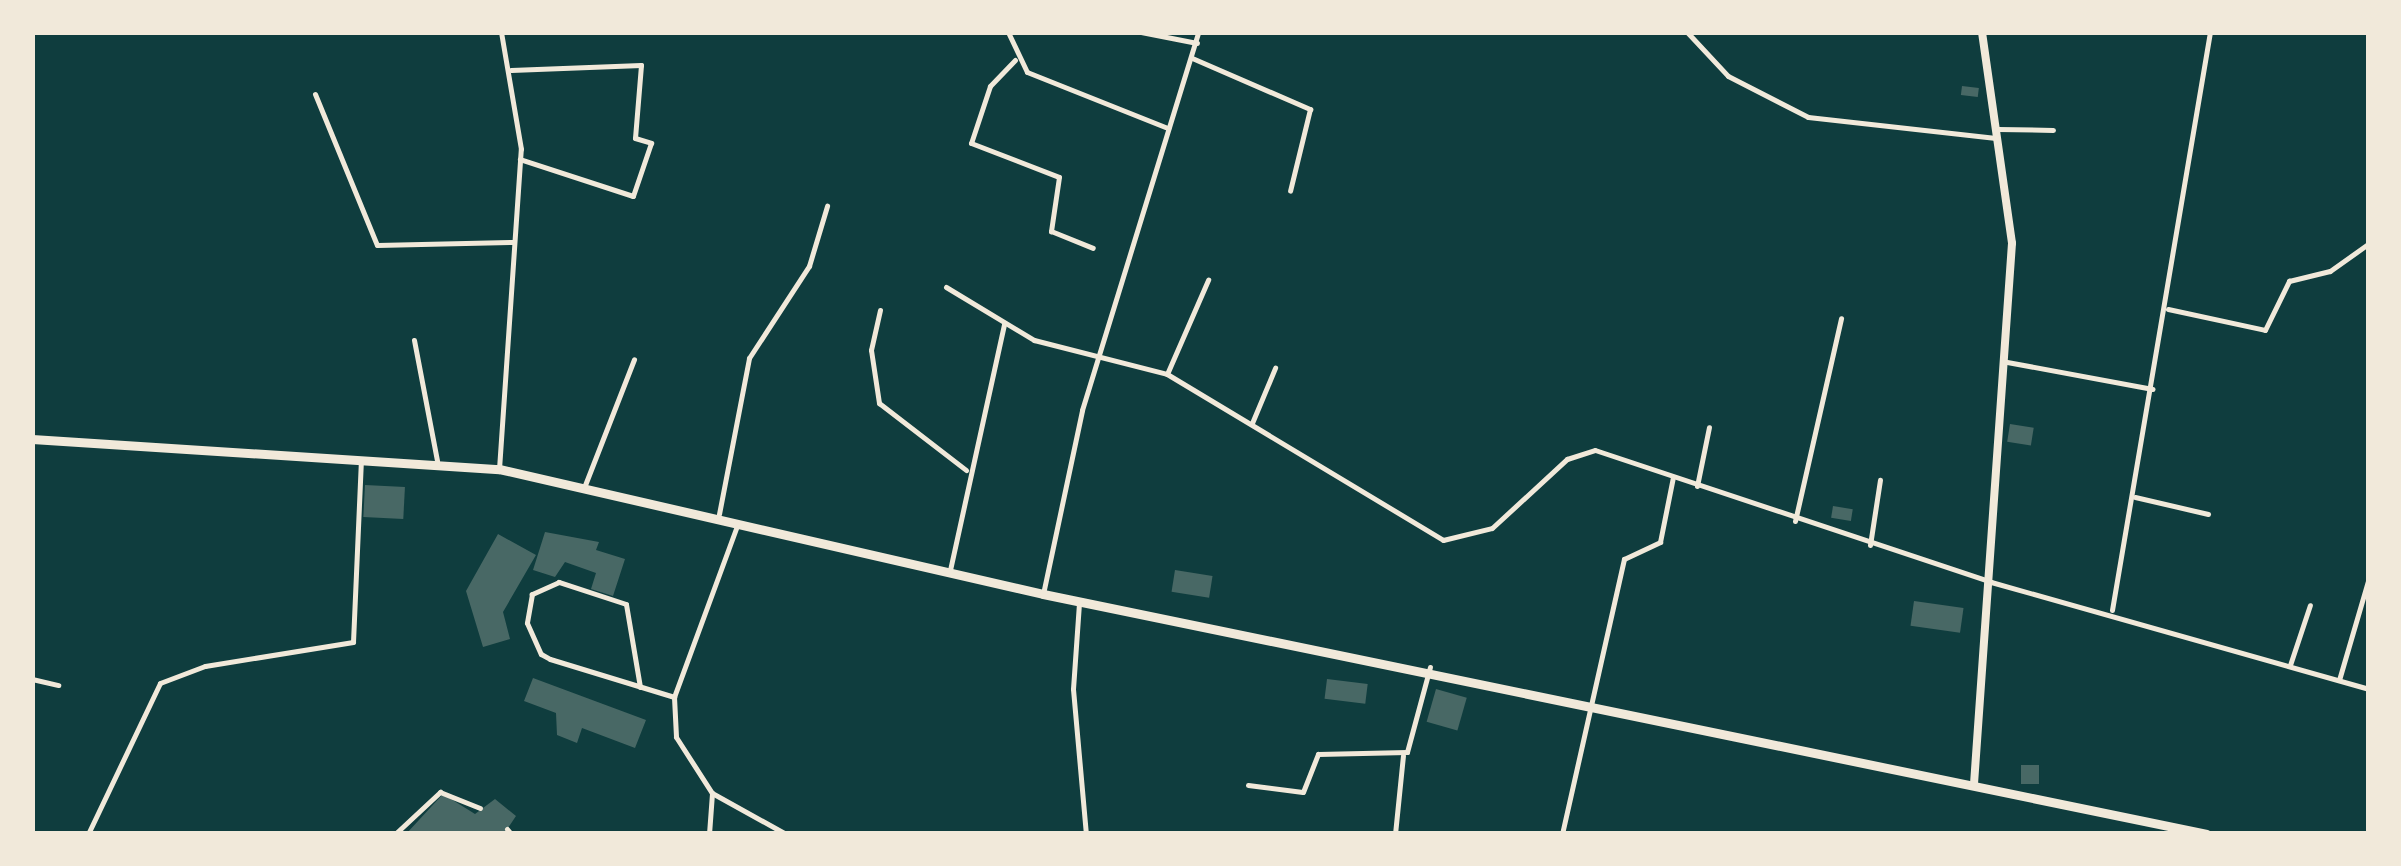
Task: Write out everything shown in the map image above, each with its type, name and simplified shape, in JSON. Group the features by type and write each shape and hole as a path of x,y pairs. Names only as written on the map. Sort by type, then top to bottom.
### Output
{"highway":[{"path":"32,439 361,456 499,469 719,514 1043,594 1430,667 2207,834"}],"street":[{"path":"499,469 520,159 512,70 501,32"},
{"path":"1008,32 1015,60 1048,84 1168,128"},
{"path":"1142,32 1197,43"},
{"path":"1043,594 1101,354 1198,32"},
{"path":"1687,32 1728,76 1808,117 1998,133 2053,130"},
{"path":"1974,784 2007,362 2012,243 1982,32"},
{"path":"2112,610 2168,309 2210,32"},
{"path":"1192,58 1310,109 1290,191"},
{"path":"1015,60 984,99 972,145 1059,177 1051,231 1093,248"},
{"path":"512,70 641,65 635,138 651,142 633,196 520,159"},
{"path":"316,94 377,245 514,242"},
{"path":"719,514 749,358 809,266 827,206"},
{"path":"2168,309 2265,330 2289,281 2330,271 2368,244"},
{"path":"1168,374 1208,280"},
{"path":"946,287 1004,324 1168,374 1443,540 1492,528 1579,452 1674,478 1795,522 1991,582 2112,610 2368,689"},
{"path":"880,310 872,350 879,402 966,470"},
{"path":"1795,522 1840,318"},
{"path":"950,570 966,470 1004,324"},
{"path":"414,340 437,461"},
{"path":"585,485 634,359"},
{"path":"2007,362 2153,388"},
{"path":"1252,423 1275,368"},
{"path":"1697,486 1709,427"},
{"path":"88,834 160,683 205,666 353,642 361,456"},
{"path":"1562,834 1624,560 1660,542 1674,478"},
{"path":"1870,545 1880,480"},
{"path":"2136,497 2208,514"},
{"path":"739,520 674,697 679,749 712,793 786,834"},
{"path":"2339,680 2368,581"},
{"path":"640,687 626,604 559,582 532,594 527,623 541,654 640,687 674,697"},
{"path":"1079,600 1072,689 1086,834"},
{"path":"2290,665 2310,605"},
{"path":"1394,834 1403,755 1430,667"},
{"path":"32,680 58,685"},
{"path":"1248,785 1306,791 1323,752 1403,755"},
{"path":"395,834 440,792 480,808"},
{"path":"709,834 712,793"}],"building":[{"path":"1962,86 1979,88 1978,97 1961,95"},
{"path":"2010,424 2034,428 2031,446 2007,442"},
{"path":"365,485 405,487 403,519 363,517"},
{"path":"1833,506 1853,509 1851,521 1831,518"},
{"path":"545,532 599,542 596,550 625,559 613,596 591,589 596,573 565,562 555,577 533,570"},
{"path":"498,534 536,555 503,612 510,639 483,647 466,591"},
{"path":"1175,570 1213,576 1209,598 1172,592"},
{"path":"1914,601 1964,608 1960,633 1911,626"},
{"path":"533,678 646,720 635,748 582,728 577,743 557,735 556,713 524,701"},
{"path":"1327,679 1368,684 1365,704 1325,699"},
{"path":"1436,689 1467,698 1457,731 1427,722"},
{"path":"2021,765 2039,765 2039,784 2021,784"},
{"path":"443,794 475,814 495,799 516,816 504,834 406,834"}]}
